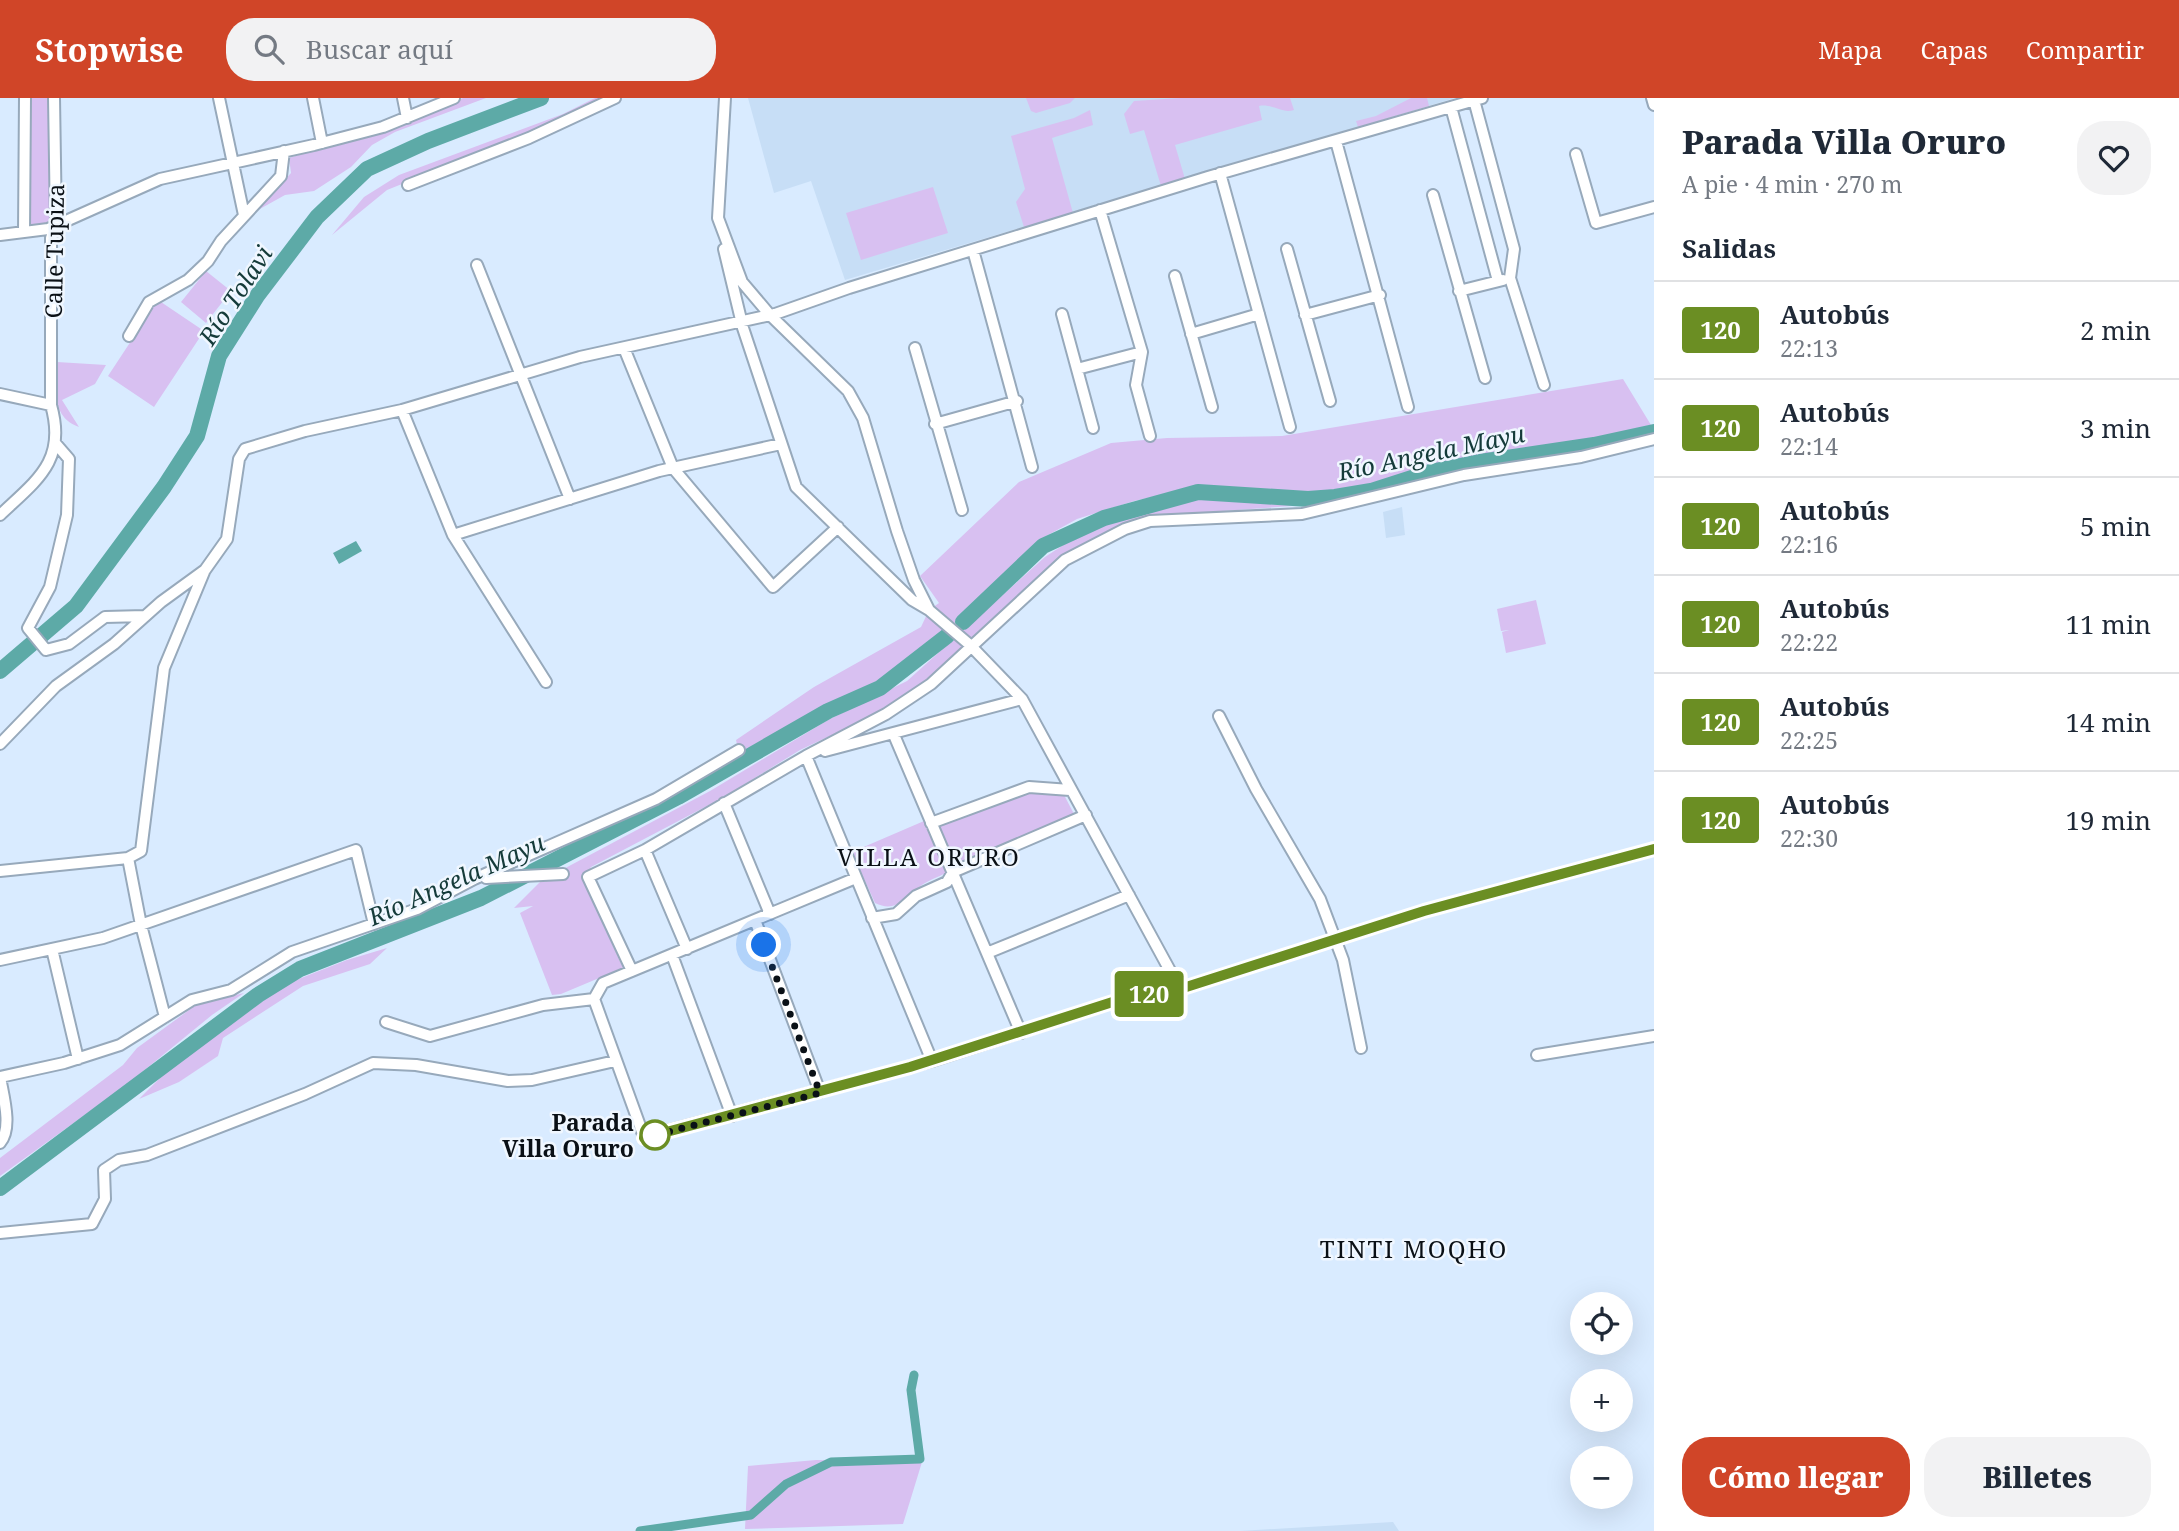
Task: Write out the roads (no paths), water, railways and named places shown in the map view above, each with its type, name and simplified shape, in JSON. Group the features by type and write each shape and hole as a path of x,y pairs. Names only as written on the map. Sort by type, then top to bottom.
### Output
{"street":[{"path":"24,232 25,98"},
{"name":"Calle Tupiza","path":"54,98 56,225 51,239 51,405 57,428 56,444 69,459 67,515 50,587 28,628 46,650 69,644 105,617 145,616"},
{"path":"219,98 244,215"},
{"path":"313,98 322,143"},
{"path":"403,98 407,117"},
{"path":"0,235 48,229 160,178 233,160 322,143 407,117 453,98"},
{"path":"408,185 529,138 615,98"},
{"path":"725,98 718,218 725,261 741,320 796,487 912,600 929,610 970,645 1022,699 1180,989"},
{"path":"1652,98 1654,105"},
{"path":"0,871 128,859 141,851 164,668 205,569 227,539 239,459 245,449 317,428 402,410 522,374 770,315 1220,173 1478,99 1514,249 1504,280"},
{"path":"1451,107 1504,280 1544,385"},
{"path":"1336,141 1380,295 1408,407"},
{"path":"130,336 149,302 188,280 208,261 244,215 281,176 284,151"},
{"path":"1576,154 1597,223 1654,208"},
{"path":"1220,173 1290,428"},
{"path":"1433,195 1485,378"},
{"path":"1100,210 1142,352 1136,385 1150,436"},
{"path":"723,239 742,282 770,315 848,391 863,418 897,531 929,610"},
{"path":"1287,249 1330,401"},
{"path":"973,250 1017,401 1032,467"},
{"path":"477,265 570,499"},
{"path":"1175,276 1212,407"},
{"path":"1459,291 1504,280"},
{"path":"1305,314 1380,295"},
{"path":"1062,314 1093,428"},
{"path":"1191,334 1259,314"},
{"path":"624,348 673,468 773,587 838,527"},
{"path":"915,348 962,510"},
{"path":"1077,369 1142,352"},
{"path":"0,394 51,405"},
{"path":"936,424 1017,401"},
{"path":"402,410 453,535 546,682"},
{"path":"632,971 588,877 645,850 806,755 860,729 931,684 970,645 1007,616 1065,560 1125,530 1150,521 1302,514 1464,475 1581,457 1654,439"},
{"path":"0,516 39,479 56,444"},
{"path":"453,535 673,468 781,444"},
{"path":"0,744 56,686 114,644 205,569"},
{"path":"806,755 894,735 1022,699"},
{"path":"1219,716 1256,789 1320,899 1343,960 1361,1048"},
{"path":"894,735 1021,1033"},
{"path":"0,1143 4,1139 6,1112 0,1077 78,1059 120,1045 192,1000 231,990 292,952 417,909 474,879 656,799 738,750"},
{"path":"806,755 933,1060"},
{"path":"931,823 1029,787 1070,790"},
{"path":"724,803 770,914"},
{"path":"872,918 896,914 916,897 947,882 953,872 1086,816"},
{"path":"856,878 603,984 594,999 644,1138 820,1093 1021,1033 1125,998 1180,989 1424,911 1654,849"},
{"path":"0,960 103,938 356,850 374,924"},
{"path":"645,850 687,948"},
{"path":"128,859 141,925 165,1017"},
{"path":"474,879 563,874"},
{"path":"987,953 1129,895"},
{"path":"755,920 820,1093"},
{"path":"52,949 78,1059"},
{"path":"673,954 732,1116"},
{"path":"386,1022 430,1036 543,1005 594,999"},
{"path":"1537,1055 1654,1036"},
{"path":"0,1233 92,1224 105,1199 104,1170 119,1160 147,1155 201,1136 373,1063 416,1065 508,1081 532,1080 615,1060"}],"waterway":[{"name":"Río Tolavi","path":"0,671 76,606 164,487 197,436 219,356 257,296 317,217 367,169 428,141 541,98"},
{"name":"Río Angela Mayu","path":"963,622 1043,546 1104,518 1198,492 1308,499 1335,497 1371,491 1430,472 1594,445 1654,432"},
{"name":"Río Angela Mayu","path":"0,1188 258,995 300,969 481,898 678,797 828,711 880,688 947,636"},
{"path":"640,1531 751,1515 786,1484 831,1462 920,1459 911,1390 914,1375"}],"place":[{"name":"Parada Villa Oruro","path":"655,1135"}],"district":[{"name":"VILLA ORURO","path":"929,856"},
{"name":"TINTI MOQHO","path":"1414,1248"}]}
